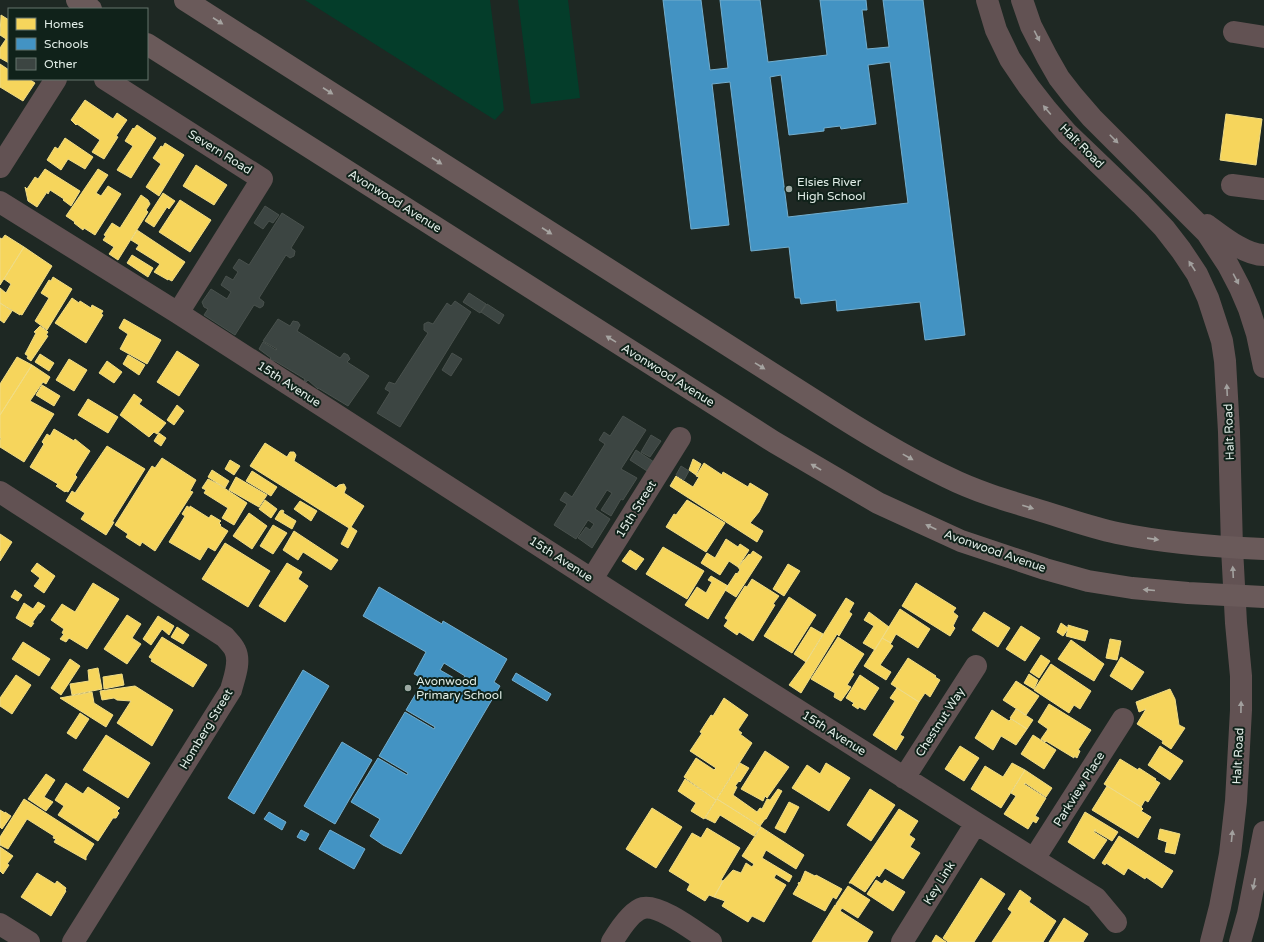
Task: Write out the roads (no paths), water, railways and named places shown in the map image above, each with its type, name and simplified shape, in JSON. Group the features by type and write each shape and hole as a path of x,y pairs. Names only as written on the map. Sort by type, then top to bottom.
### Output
{"main road":[{"path":"77,0 89,8"},
{"path":"185,0 727,346 874,438 948,478 988,494 1115,532 1153,540 1232,548 1264,549"},
{"name":"Avonwood Avenue","path":"148,45 774,442 878,503 962,541 1088,581 1132,588 1264,597"}],"street":[{"name":"Halt Road","path":"987,0 996,30 1010,59 1028,87 1067,133 1142,204 1164,228 1181,250 1197,274 1208,298 1222,341 1225,361 1229,432 1234,596 1241,676 1241,710 1236,801 1230,854 1220,907 1211,942"},
{"path":"1022,0 1031,26 1047,57 1059,78 1073,96 1092,118 1207,233 1228,265 1249,309 1258,334 1264,367"},
{"path":"1234,32 1264,37"},
{"path":"0,168 55,80"},
{"name":"Severn Road","path":"107,80 262,179 178,313"},
{"path":"1232,185 1264,189"},
{"name":"15th Avenue","path":"0,202 178,313 904,778 1096,898 1116,922"},
{"path":"1178,203 1226,239 1250,252 1264,255"},
{"name":"15th Street","path":"592,579 680,438"},
{"name":"Homberg Street","path":"0,492 225,637 235,649 237,657 237,664 231,690 73,942"},
{"name":"Chestnut Way","path":"904,778 976,666"},
{"name":"Parkview Place","path":"1034,859 1123,719"},
{"name":"Key Link","path":"902,942 976,823"},
{"path":"1240,942 1248,914 1264,832"},
{"path":"612,942 622,926 634,914 643,908 669,914 711,942"},
{"path":"0,924 29,942"}],"place":[{"name":"Elsies River High School","path":"789,189"},
{"name":"Avonwood Primary School","path":"408,688"}]}
